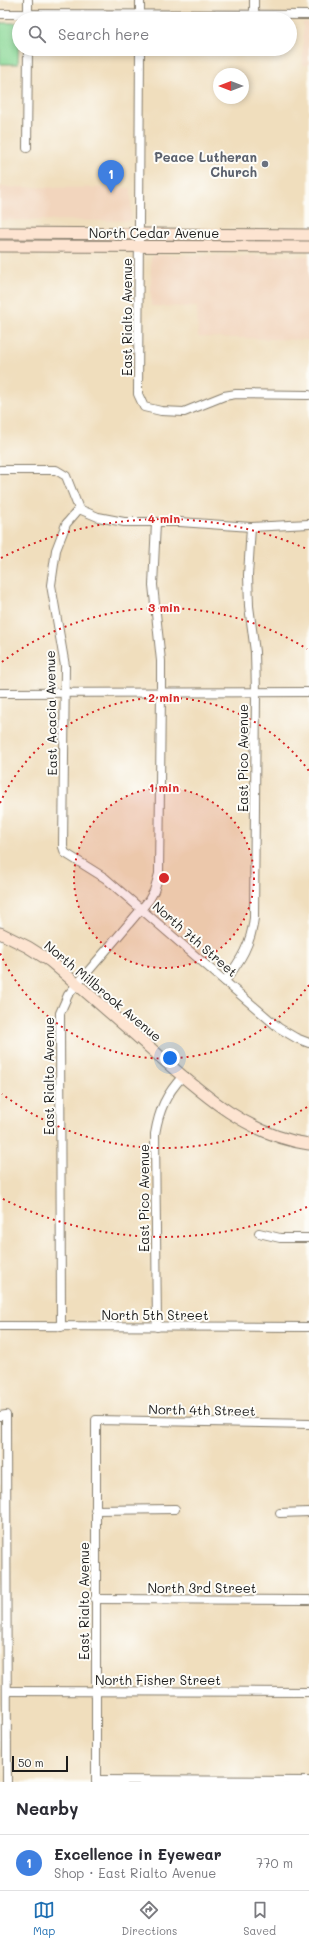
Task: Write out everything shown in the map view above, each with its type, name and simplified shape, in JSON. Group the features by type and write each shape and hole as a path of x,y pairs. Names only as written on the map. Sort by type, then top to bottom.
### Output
{"main road":[{"name":"North Cedar Avenue","path":"0,233 309,235"},
{"name":"North Cedar Avenue","path":"0,246 309,247"},
{"name":"North Millbrook Avenue","path":"0,933 28,947 77,984 214,1102 241,1120 272,1134 309,1144"}],"street":[{"path":"28,0 28,12"},
{"path":"140,0 140,12"},
{"path":"254,0 254,12"},
{"path":"0,14 12,15"},
{"path":"297,15 309,15"},
{"path":"27,148 28,56"},
{"name":"East Rialto Avenue","path":"140,56 138,394 144,407 161,411 184,412 224,396 248,394 309,395"},
{"path":"0,470 56,470 62,472 66,476 79,509 98,518 156,523 180,522 251,527 309,524"},
{"name":"East Acacia Avenue","path":"65,853 63,847 65,693 62,646 51,584 56,550 66,524 79,509"},
{"name":"East Rialto Avenue","path":"61,1327 60,1023 63,1004 77,984 154,891 159,874 161,661 153,585 156,523"},
{"name":"East Pico Avenue","path":"225,981 245,951 252,936 254,918 256,693 255,652 249,606 248,575 251,527"},
{"path":"0,693 309,692"},
{"name":"North 7th Street","path":"65,853 105,878 279,1028 296,1038 309,1043"},
{"name":"East Pico Avenue","path":"156,1327 155,1134 163,1104 171,1088 183,1076"},
{"path":"259,1233 280,1238 309,1238"},
{"name":"North 5th Street","path":"0,1326 309,1328"},
{"path":"3,1416 7,1782"},
{"name":"East Rialto Avenue","path":"96,1420 96,1781"},
{"name":"North 4th Street","path":"96,1420 309,1424"},
{"path":"95,1510 176,1510"},
{"path":"280,1513 309,1512"},
{"name":"North 3rd Street","path":"95,1600 309,1600"},
{"name":"North Fisher Street","path":"6,1691 309,1692"},
{"path":"96,1781 309,1781"}],"shaded area":[{"path":"303,22 309,22 309,65 303,65"},
{"path":"0,187 131,188 131,219 129,221 0,220"},
{"path":"155,255 309,256 309,340 198,337 197,307 151,306 151,258"}],"green space":[{"path":"0,23 12,23 12,56 18,56 18,64 0,64"}],"place":[{"name":"Peace Lutheran Church","path":"265,164"},
{"name":"Excellence in Eyewear","path":"111,193"}]}
